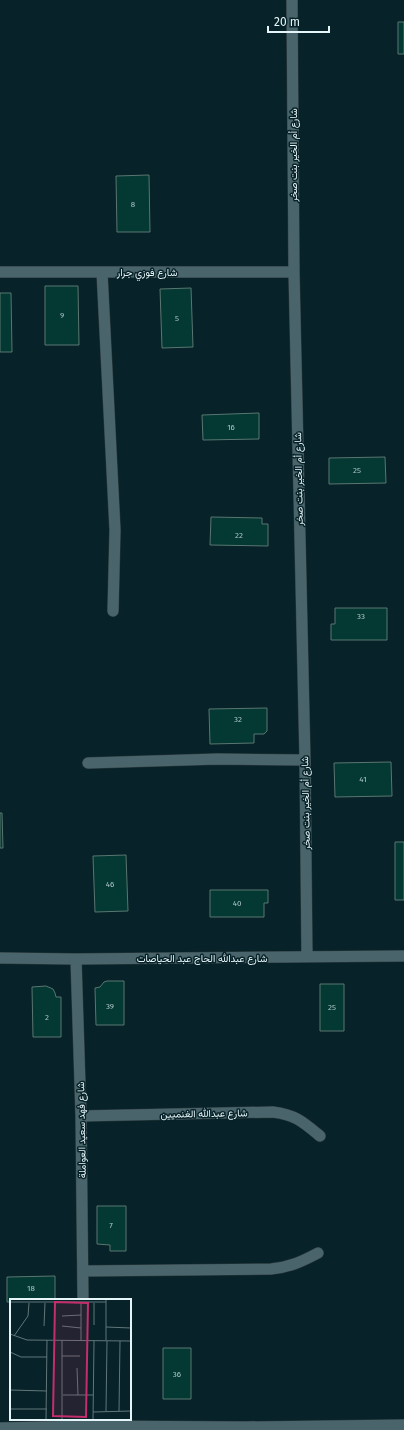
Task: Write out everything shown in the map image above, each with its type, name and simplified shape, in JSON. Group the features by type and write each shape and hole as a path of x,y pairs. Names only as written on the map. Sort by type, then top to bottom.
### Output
{"street":[{"name":"شارع أم الخير بنت صخر","path":"292,0 294,272 305,760 307,957"},
{"name":"شارع فوزي جرار","path":"0,272 294,272"},
{"path":"102,272 115,530 113,611"},
{"path":"88,763 218,759 305,760"},
{"name":"شارع عبدالله الحاج عبد الحياصات","path":"0,958 76,959 404,956"},
{"name":"شارع فهد سعيد العواملة","path":"76,959 81,1116 83,1299"},
{"name":"شارع عبدالله الغنميين","path":"81,1116 273,1112 288,1114 300,1120 320,1136"},
{"path":"83,1271 271,1269 299,1264 318,1253"},
{"path":"0,1428 84,1423 245,1429 404,1425"}],"building":[{"path":"398,22 404,22 404,54 398,54"},
{"path":"149,175 150,232 117,232 116,176"},
{"path":"45,286 78,286 79,345 45,345"},
{"path":"191,288 193,347 162,348 160,289"},
{"path":"0,293 11,293 12,352 0,352"},
{"path":"259,413 259,439 203,440 202,415"},
{"path":"385,457 386,483 329,484 329,458"},
{"path":"211,517 262,518 262,524 268,524 268,546 210,545"},
{"path":"335,608 387,608 387,640 331,640 331,624 335,624"},
{"path":"267,708 267,731 264,734 254,734 254,743 210,744 209,709"},
{"path":"391,762 392,796 335,797 334,763"},
{"path":"0,813 2,813 3,848 0,848"},
{"path":"395,842 404,842 404,900 395,900"},
{"path":"126,855 128,911 95,912 93,856"},
{"path":"210,890 268,890 268,903 264,903 264,917 210,917"},
{"path":"107,981 124,981 124,1025 96,1025 95,988 100,987"},
{"path":"320,984 344,984 344,1031 320,1031"},
{"path":"46,986 53,989 56,997 61,997 61,1037 33,1037 32,987"},
{"path":"97,1206 126,1206 126,1251 110,1251 110,1245 97,1244"},
{"path":"55,1276 55,1299 10,1299 10,1302 7,1302 7,1277"},
{"path":"163,1348 191,1348 191,1399 163,1399"}]}
